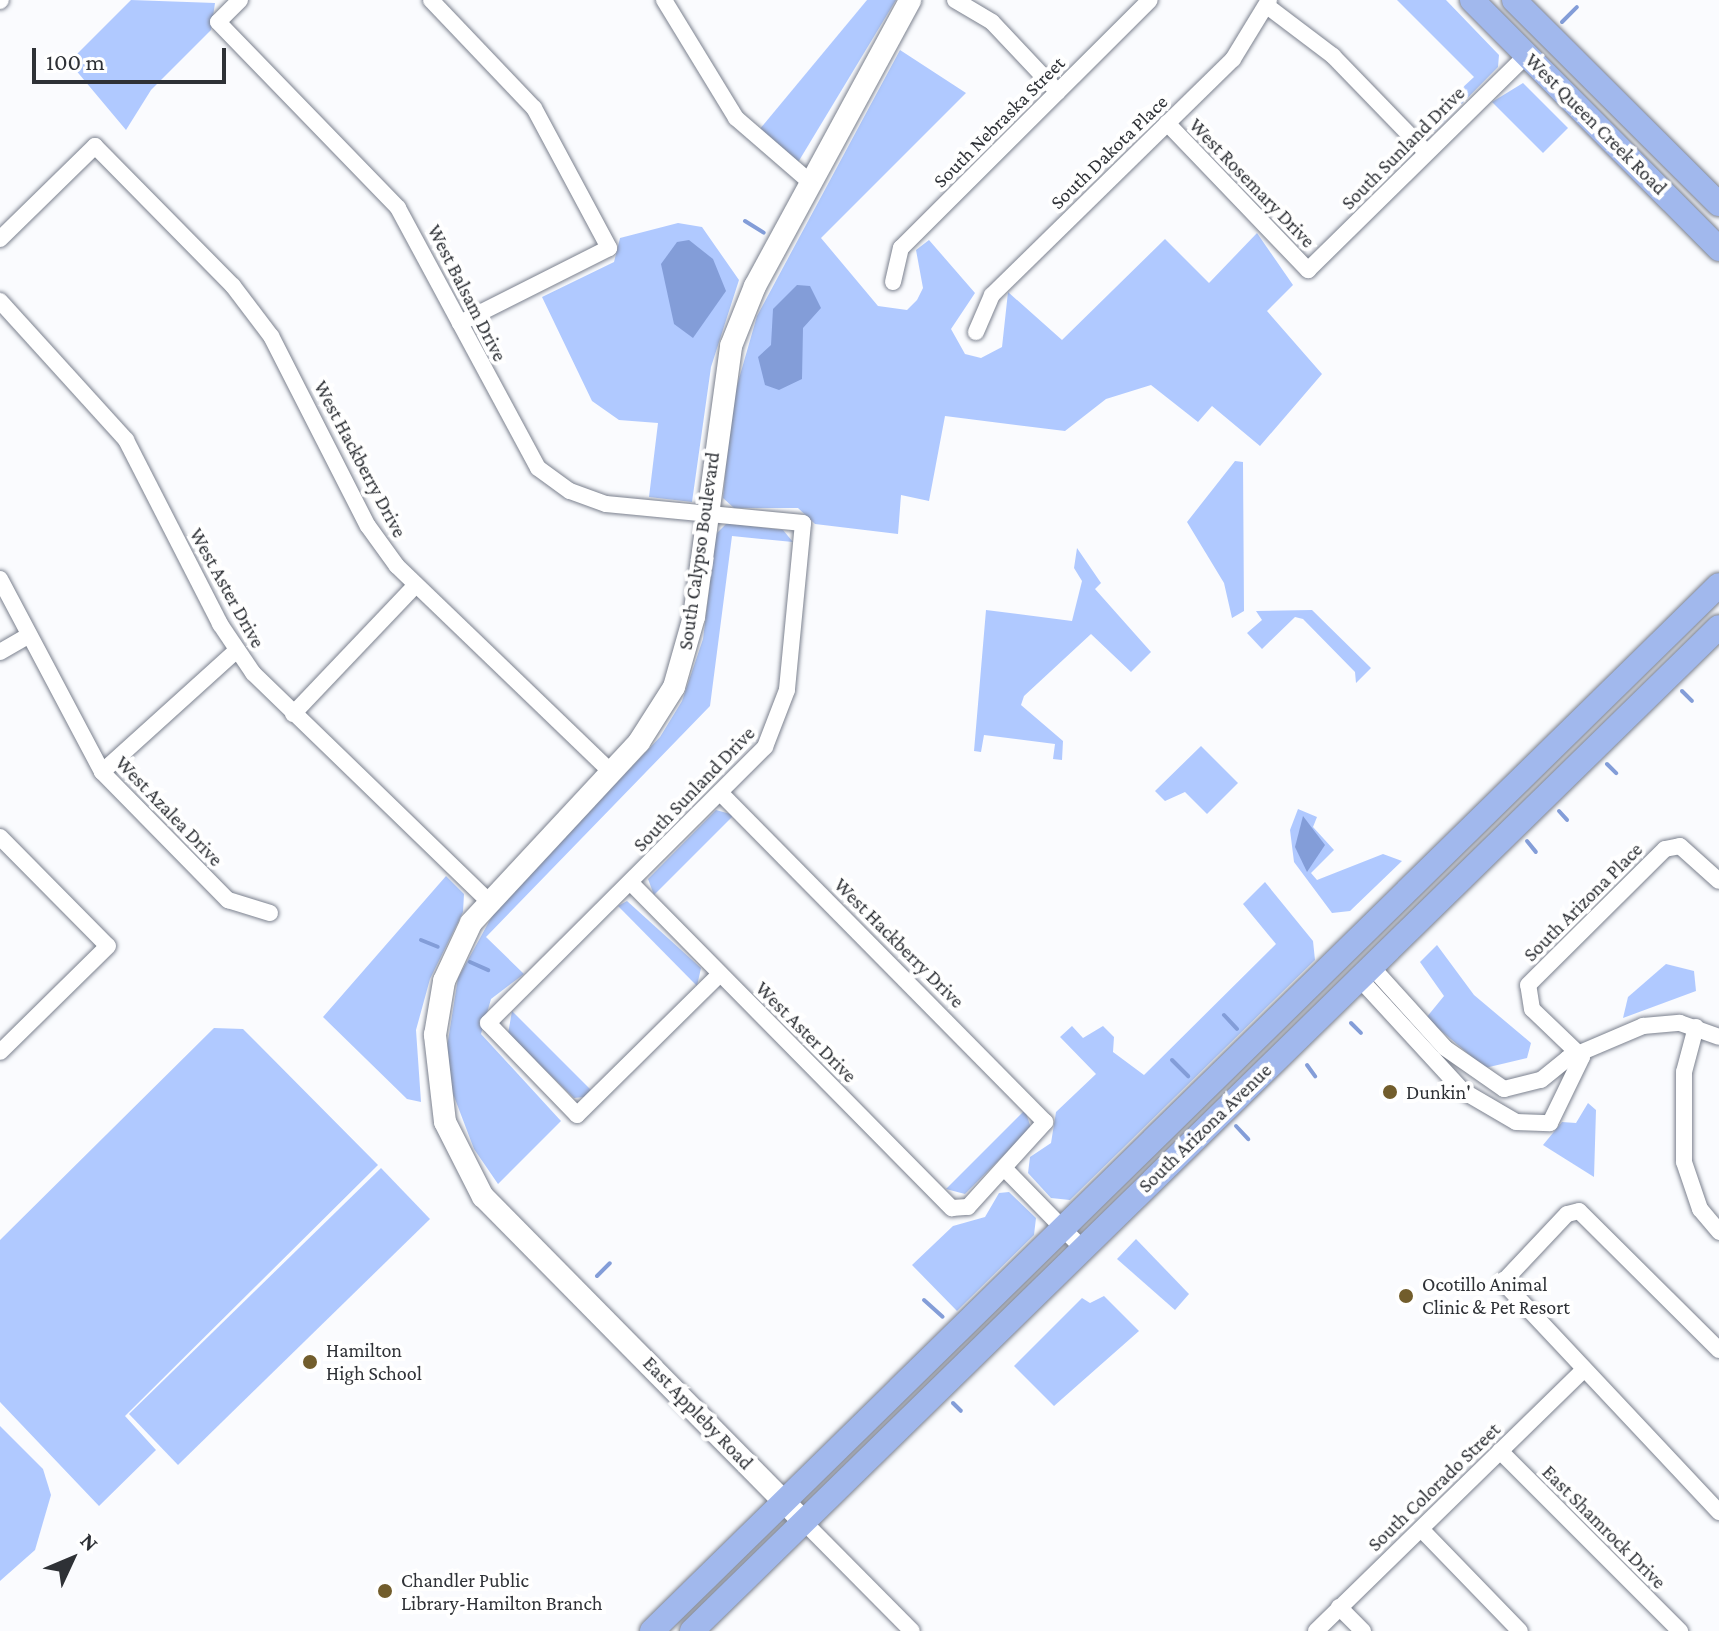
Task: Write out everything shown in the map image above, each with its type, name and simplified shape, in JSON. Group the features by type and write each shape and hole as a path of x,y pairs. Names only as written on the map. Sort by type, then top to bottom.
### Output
{"main road":[{"name":"West Queen Creek Road","path":"1472,0 1719,249"},
{"name":"West Queen Creek Road","path":"1514,0 1719,204"},
{"name":"South Arizona Avenue","path":"652,1631 1719,585"},
{"name":"South Arizona Avenue","path":"692,1631 1719,627"},
{"path":"1623,679 1643,701"}],"street":[{"name":"West Balsam Drive","path":"240,0 218,22 398,208 515,434 555,482 606,504 705,513"},
{"path":"431,0 534,108 609,248 460,323"},
{"name":"South Calypso Boulevard","path":"483,1197 445,1122 434,1062 444,981 488,901 611,772 653,723 682,668 725,363 755,286 910,0"},
{"path":"955,0 992,22 1058,92"},
{"name":"South Nebraska Street","path":"893,282 901,248 1150,0"},
{"path":"670,2 736,118 811,183"},
{"path":"1268,3 1322,46 1426,152"},
{"name":"South Dakota Place","path":"976,332 992,295 1247,43 1268,3"},
{"name":"South Sunland Drive","path":"1308,270 1527,55"},
{"name":"West Rosemary Drive","path":"1167,123 1308,270"},
{"name":"West Hackberry Drive","path":"0,239 95,146 253,312 368,526 415,586 611,772"},
{"name":"West Aster Drive","path":"0,301 126,440 236,651 293,714 488,901"},
{"name":"South Sunland Drive","path":"705,513 803,523 783,709 765,747 722,794 488,1023 577,1115 720,974"},
{"name":"West Azalea Drive","path":"0,579 102,772 228,900 270,913"},
{"path":"293,714 415,586"},
{"path":"0,652 28,636"},
{"path":"102,772 236,651"},
{"name":"West Hackberry Drive","path":"722,794 1045,1122 1005,1169"},
{"path":"0,837 108,946 0,1052"},
{"name":"South Arizona Place","path":"1582,1057 1526,999 1528,985 1665,849 1680,846 1719,881"},
{"name":"West Aster Drive","path":"631,883 952,1208 968,1207 1005,1169"},
{"path":"1365,972 1478,1077 1504,1089 1541,1080 1556,1068 1643,1026 1696,1027 1719,1037"},
{"path":"1365,972 1481,1106 1538,1128 1550,1123 1582,1057"},
{"path":"1696,1027 1684,1072 1684,1162 1700,1209 1719,1232"},
{"path":"1541,1080 1560,1099"},
{"path":"1005,1169 1082,1248"},
{"name":"East Appleby Road","path":"483,1197 912,1631"},
{"path":"1719,1350 1579,1211 1508,1271 1510,1297 1719,1512"},
{"name":"South Colorado Street","path":"1316,1631 1581,1372"},
{"name":"East Shamrock Drive","path":"1500,1451 1680,1631"},
{"path":"1421,1529 1520,1631"},
{"path":"1339,1607 1363,1631"}],"shaded area":[{"path":"131,0 215,3 211,30 151,90 126,130 69,62"},
{"path":"867,0 896,0 797,164 759,130"},
{"path":"1397,0 1446,0 1499,55 1498,67 1435,131 1419,128 1474,77"},
{"path":"900,50 966,93 821,238 878,306 907,310 917,300 923,288 916,250 929,240 975,293 951,329 965,354 981,358 1002,347 1008,292 1062,340 1165,239 1209,283 1257,233 1293,285 1267,311 1322,374 1260,446 1212,406 1198,422 1151,385 1106,399 1065,431 945,416 929,501 901,495 898,534 815,524 798,508 734,508 723,498 732,403 757,316"},
{"path":"1523,83 1568,128 1543,153 1492,102"},
{"path":"678,223 702,227 739,280 711,367 692,502 649,497 658,423 619,420 592,401 542,297 614,262 620,238"},
{"path":"689,240 713,259 726,291 693,338 674,324 661,264 677,242"},
{"path":"797,285 810,286 821,308 803,328 802,379 779,390 765,385 758,357 771,345 773,309"},
{"path":"1235,461 1243,462 1244,611 1232,618 1224,583 1187,522"},
{"path":"727,523 783,530 793,542 732,536 710,706 486,937 524,974 491,999 481,1034 561,1121 498,1184 474,1149 452,1091 447,1047 458,978 496,909 660,737 682,701 703,639 716,534"},
{"path":"1077,548 1101,583 1095,589 1151,652 1131,672 1091,634 1024,696 1021,705 1063,741 1062,760 1053,759 1055,744 984,735 981,752 974,751 986,610 1072,621 1082,581 1074,568"},
{"path":"1312,610 1371,668 1356,683 1355,672 1303,619 1295,617 1262,649 1247,633 1262,620 1256,611"},
{"path":"1201,746 1238,783 1207,814 1185,792 1165,801 1155,791"},
{"path":"1298,809 1317,817 1313,827 1334,850 1311,873 1317,880 1383,854 1402,861 1350,911 1332,913 1294,862 1290,830"},
{"path":"716,810 734,815 654,895 648,879"},
{"path":"1303,816 1325,845 1307,872 1295,847"},
{"path":"446,876 464,894 463,912 430,979 416,1030 421,1102 407,1099 323,1017"},
{"path":"1265,882 1313,941 1315,960 1070,1200 1051,1198 1028,1173 1030,1157 1051,1143 1056,1112 1096,1074 1060,1037 1072,1026 1083,1038 1103,1026 1114,1037 1113,1052 1144,1075 1276,944 1243,904"},
{"path":"627,901 701,968 697,986 618,906"},
{"path":"1437,945 1474,995 1531,1043 1527,1058 1485,1068 1426,1018 1444,996 1420,962"},
{"path":"1666,964 1694,971 1696,991 1623,1018 1628,997"},
{"path":"512,1011 592,1091 585,1097 574,1098 508,1034"},
{"path":"214,1028 243,1029 378,1165 125,1416 156,1450 99,1506 0,1402 0,1240"},
{"path":"1588,1103 1596,1110 1594,1177 1543,1145 1562,1122 1576,1123"},
{"path":"1025,1110 1031,1128 965,1194 946,1189"},
{"path":"381,1168 430,1219 178,1465 129,1414"},
{"path":"1009,1192 1036,1218 1034,1235 957,1311 912,1265 953,1226 985,1217 999,1193"},
{"path":"1136,1239 1189,1294 1175,1310 1117,1259"},
{"path":"1104,1296 1139,1331 1054,1406 1014,1366 1082,1298 1090,1303"},
{"path":"0,1426 43,1469 51,1495 35,1550 0,1581"}],"waterway":[{"path":"1562,22 1577,7"},
{"path":"745,221 764,233"},
{"path":"1682,691 1692,701"},
{"path":"1607,764 1616,773"},
{"path":"1559,811 1567,820"},
{"path":"1527,841 1536,852"},
{"path":"421,940 438,947"},
{"path":"470,962 488,970"},
{"path":"1224,1015 1237,1029"},
{"path":"1351,1023 1361,1033"},
{"path":"1172,1060 1188,1076"},
{"path":"1307,1065 1315,1076"},
{"path":"1236,1126 1248,1139"},
{"path":"597,1276 610,1263"},
{"path":"924,1300 943,1317"},
{"path":"953,1403 961,1411"}],"place":[{"name":"Dunkin'","path":"1390,1092"},
{"name":"Ocotillo Animal Clinic & Pet Resort","path":"1406,1296"},
{"name":"Hamilton High School","path":"310,1362"},
{"name":"Chandler Public Library-Hamilton Branch","path":"385,1591"}]}
